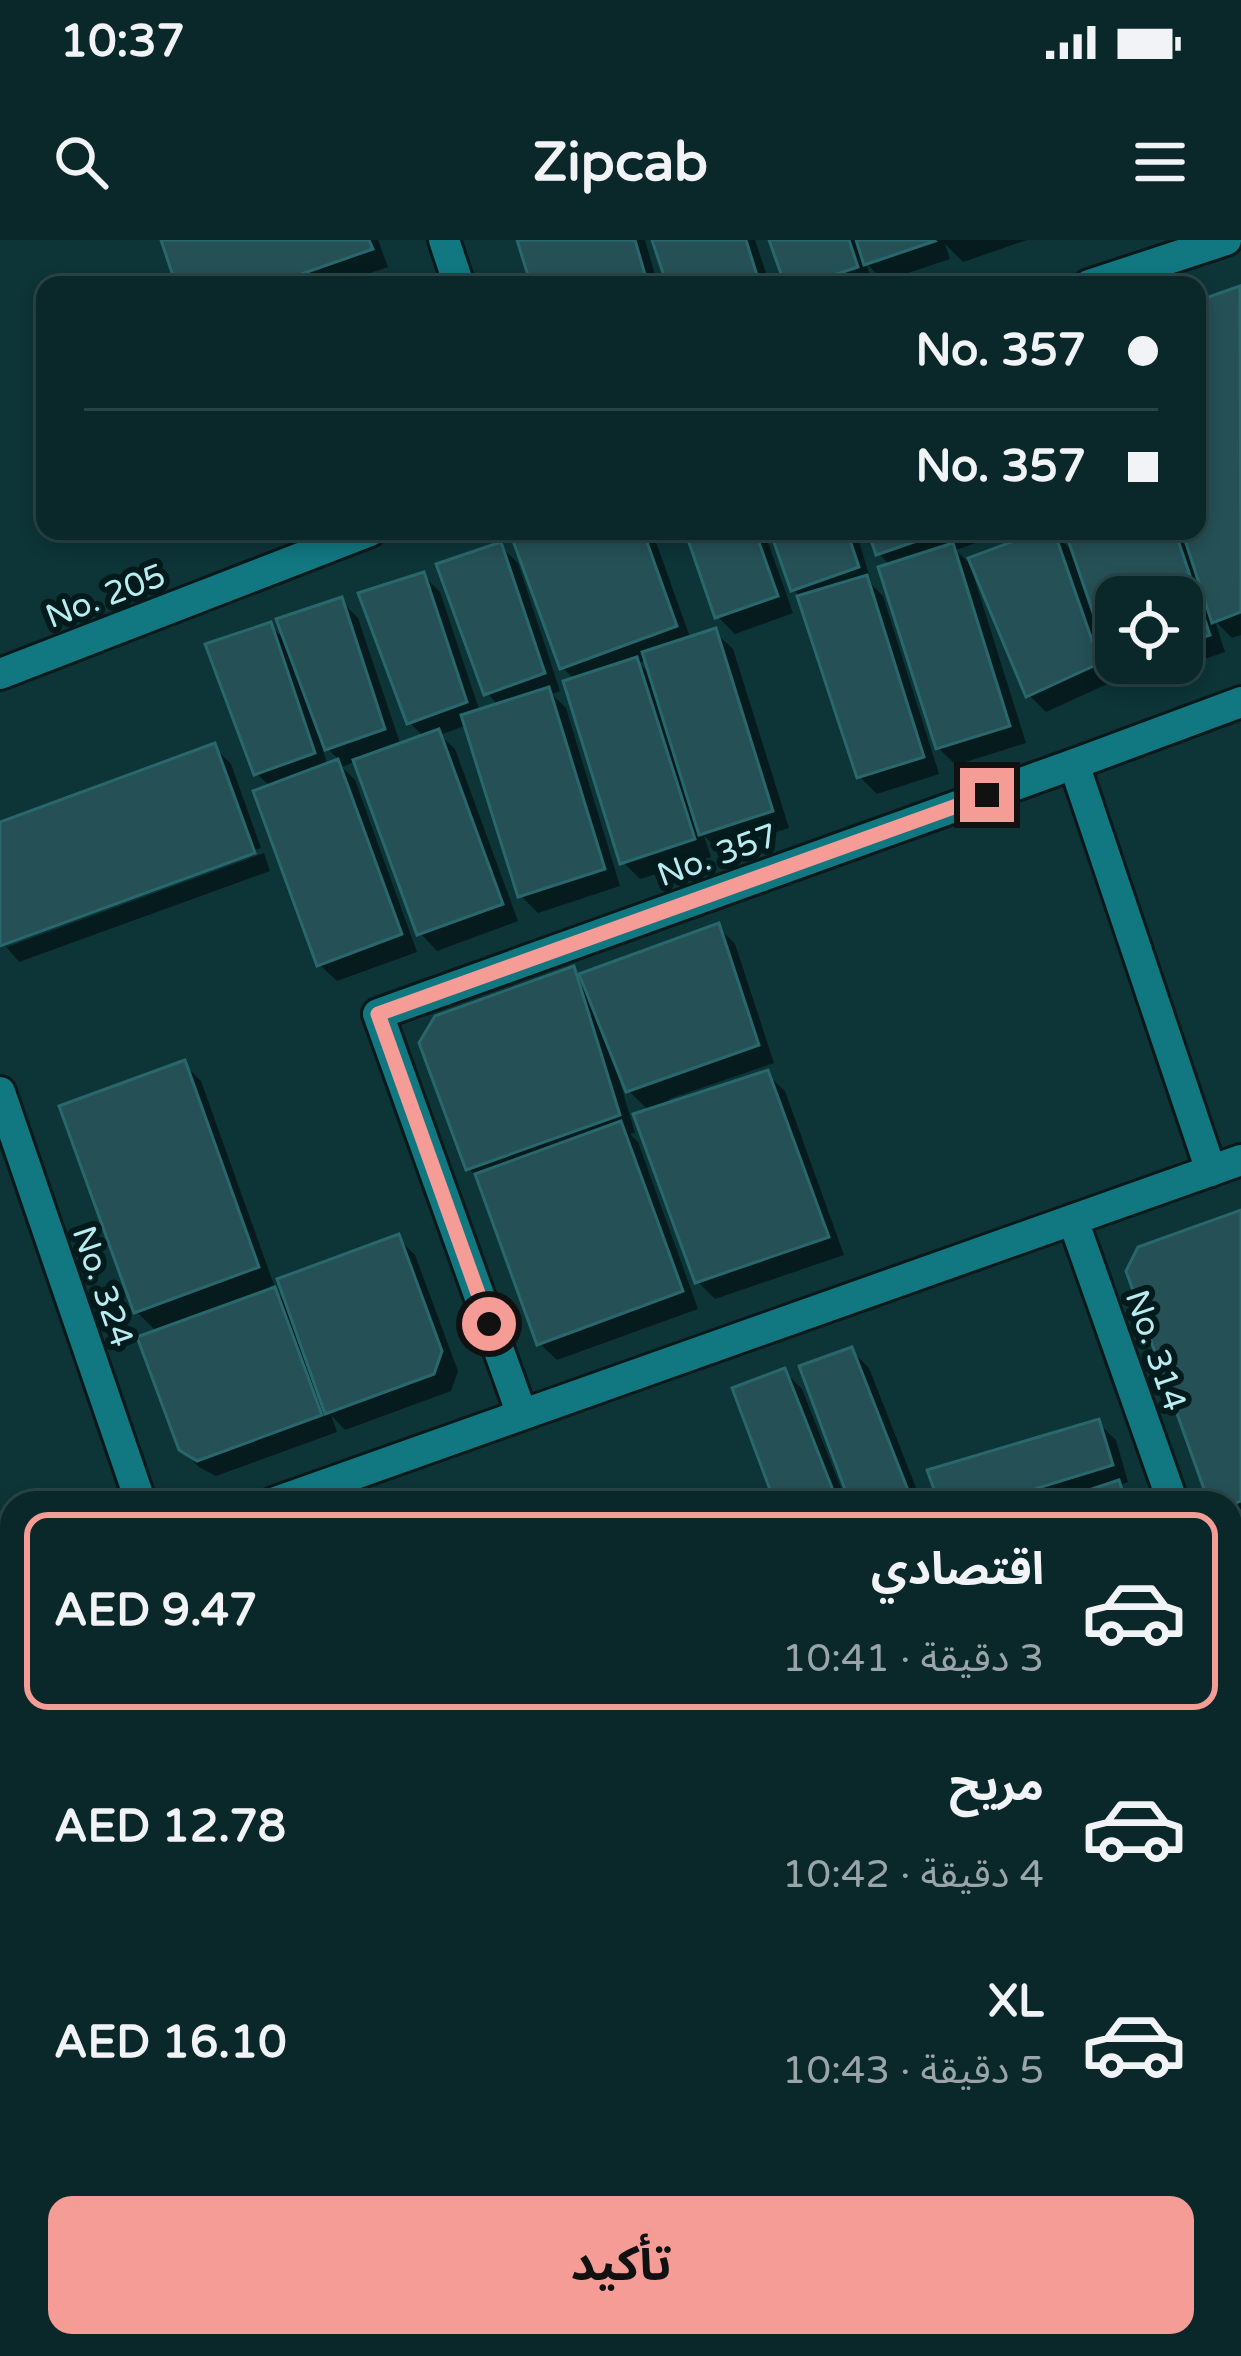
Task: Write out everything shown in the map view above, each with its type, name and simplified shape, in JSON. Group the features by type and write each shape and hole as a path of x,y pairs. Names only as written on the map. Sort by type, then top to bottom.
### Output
{"street":[{"path":"444,240 456,276"},
{"path":"1116,276 1226,240"},
{"name":"No. 205","path":"0,674 347,540"},
{"path":"1211,1171 1074,764 1241,702"},
{"name":"No. 357","path":"521,1412 378,1014 1074,764"},
{"name":"No. 324","path":"0,1092 7,1139 137,1491"},
{"path":"306,1491 1241,1160"},
{"name":"No. 314","path":"1073,1220 1169,1491"}],"building":[{"path":"161,240 369,240 373,249 296,276 173,276"},
{"path":"517,240 635,240 645,276 528,276"},
{"path":"652,240 746,240 757,276 664,276"},
{"path":"769,240 849,240 858,267 831,276 782,276"},
{"path":"856,240 934,240 935,241 864,265"},
{"path":"1240,286 1241,612 1212,623 1203,595 1203,576 1197,576 1185,540 1206,540 1206,298"},
{"path":"513,540 646,540 677,626 560,669"},
{"path":"688,540 758,540 778,596 715,618"},
{"path":"773,540 850,540 859,567 791,591"},
{"path":"871,540 920,540 876,555"},
{"path":"1017,540 1057,540 1095,649 1095,665 1026,697 968,558"},
{"path":"1068,540 1178,540 1190,576 1095,576 1095,618"},
{"path":"501,542 545,673 484,695 436,564"},
{"path":"953,543 1010,726 936,749 878,567"},
{"path":"424,572 467,702 407,724 358,593"},
{"path":"867,575 924,757 857,778 797,596"},
{"path":"342,597 385,729 325,750 276,619"},
{"path":"271,622 315,753 254,775 205,644"},
{"path":"716,628 773,811 699,835 642,652"},
{"path":"637,657 695,839 620,864 563,681"},
{"path":"549,687 605,869 518,897 461,715"},
{"path":"439,729 503,904 417,935 353,760"},
{"path":"215,743 255,853 0,946 0,822"},
{"path":"338,759 402,934 317,966 253,791"},
{"path":"719,923 759,1045 626,1092 579,974"},
{"path":"574,966 620,1115 466,1170 419,1043 435,1016"},
{"path":"185,1060 259,1267 134,1313 59,1106"},
{"path":"768,1070 829,1237 695,1283 633,1114"},
{"path":"621,1121 683,1291 537,1345 475,1174"},
{"path":"1241,1210 1241,1491 1205,1491 1126,1271 1138,1247"},
{"path":"399,1234 442,1351 434,1374 325,1414 277,1279"},
{"path":"275,1287 322,1415 197,1461 179,1450 137,1337"},
{"path":"852,1347 908,1491 846,1491 799,1366"},
{"path":"785,1368 833,1491 771,1491 732,1388"},
{"path":"1099,1419 1113,1465 1028,1491 935,1491 927,1470"},
{"path":"1119,1480 1122,1491 1086,1491"}],"route":[{"path":"489,1324 378,1014 987,795"}]}
